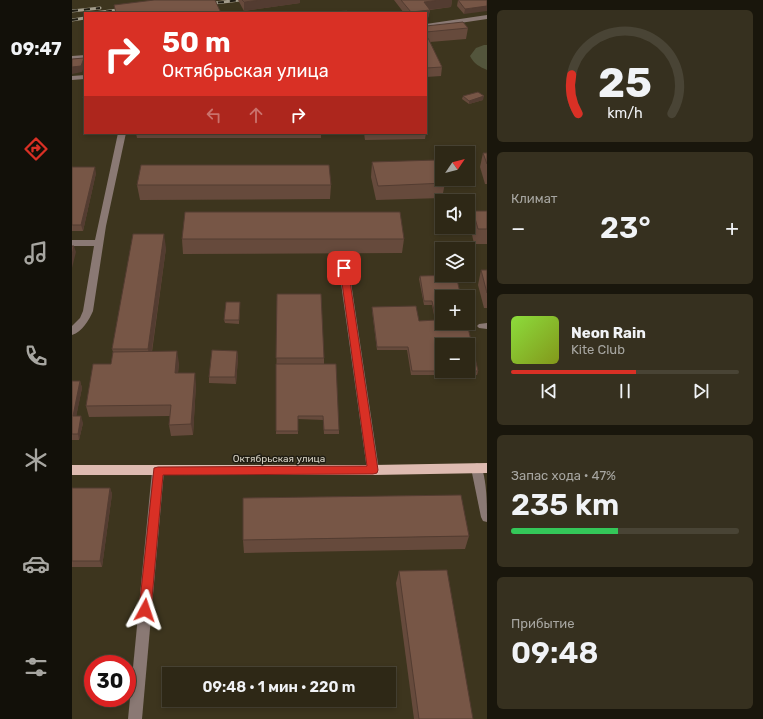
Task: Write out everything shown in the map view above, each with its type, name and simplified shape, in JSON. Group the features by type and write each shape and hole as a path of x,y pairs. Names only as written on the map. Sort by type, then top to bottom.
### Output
{"main road":[{"name":"Октябрьская улица","path":"72,470 373,470 482,468"}],"street":[{"path":"427,26 487,17"},
{"path":"72,58 84,57"},
{"path":"72,78 84,77"},
{"path":"72,332 84,320 88,311 102,226 122,134"},
{"path":"72,243 100,243"},
{"path":"344,268 373,470"},
{"path":"482,468 487,517"},
{"path":"136,719 158,471"}],"green space":[{"path":"487,45 487,70 477,65 470,56 476,48"}],"building":[{"path":"154,0 215,0 221,12 116,12 114,5"},
{"path":"242,0 261,0 244,2"},
{"path":"401,0 440,0 424,2 430,10 411,12"},
{"path":"458,0 487,0 487,6 465,9"},
{"path":"463,22 468,28 427,32 427,26"},
{"path":"427,38 428,38 442,67 427,68"},
{"path":"84,58 81,66 72,67 72,59"},
{"path":"478,92 484,96 469,101 463,96"},
{"path":"483,153 487,153 487,164"},
{"path":"435,160 435,183 378,186 372,162"},
{"path":"141,165 329,165 331,185 137,185"},
{"path":"72,167 95,167 81,225 72,225"},
{"path":"475,211 487,211 487,229 478,229"},
{"path":"185,212 400,212 404,239 182,239"},
{"path":"133,234 164,234 148,349 112,349"},
{"path":"481,270 487,270 487,293"},
{"path":"420,276 435,276 435,282 458,282 459,290 435,290 435,315 432,301 424,301"},
{"path":"277,294 321,294 324,358 276,358"},
{"path":"226,302 240,302 239,320 224,320"},
{"path":"416,306 419,321 435,320 435,330 469,330 470,338 435,338 435,371 412,371 408,347 377,347 372,307"},
{"path":"212,350 237,351 235,377 209,377"},
{"path":"177,351 175,373 195,373 191,424 169,425 171,405 86,406 93,364 111,364 113,352"},
{"path":"475,358 478,371 475,371"},
{"path":"276,364 336,364 339,430 324,430 323,416 298,416 298,431 276,431"},
{"path":"72,381 80,381 73,416 81,416 78,434 72,434"},
{"path":"72,488 110,488 100,561 72,561"},
{"path":"461,495 469,536 243,540 243,498"},
{"path":"447,570 473,719 419,719 399,571"}],"railway":[{"path":"206,4 240,0"},
{"path":"72,11 100,8"},
{"path":"102,12 125,9"},
{"path":"72,20 84,18"}],"route":[{"path":"145,610 158,471 373,470 344,268"}]}
